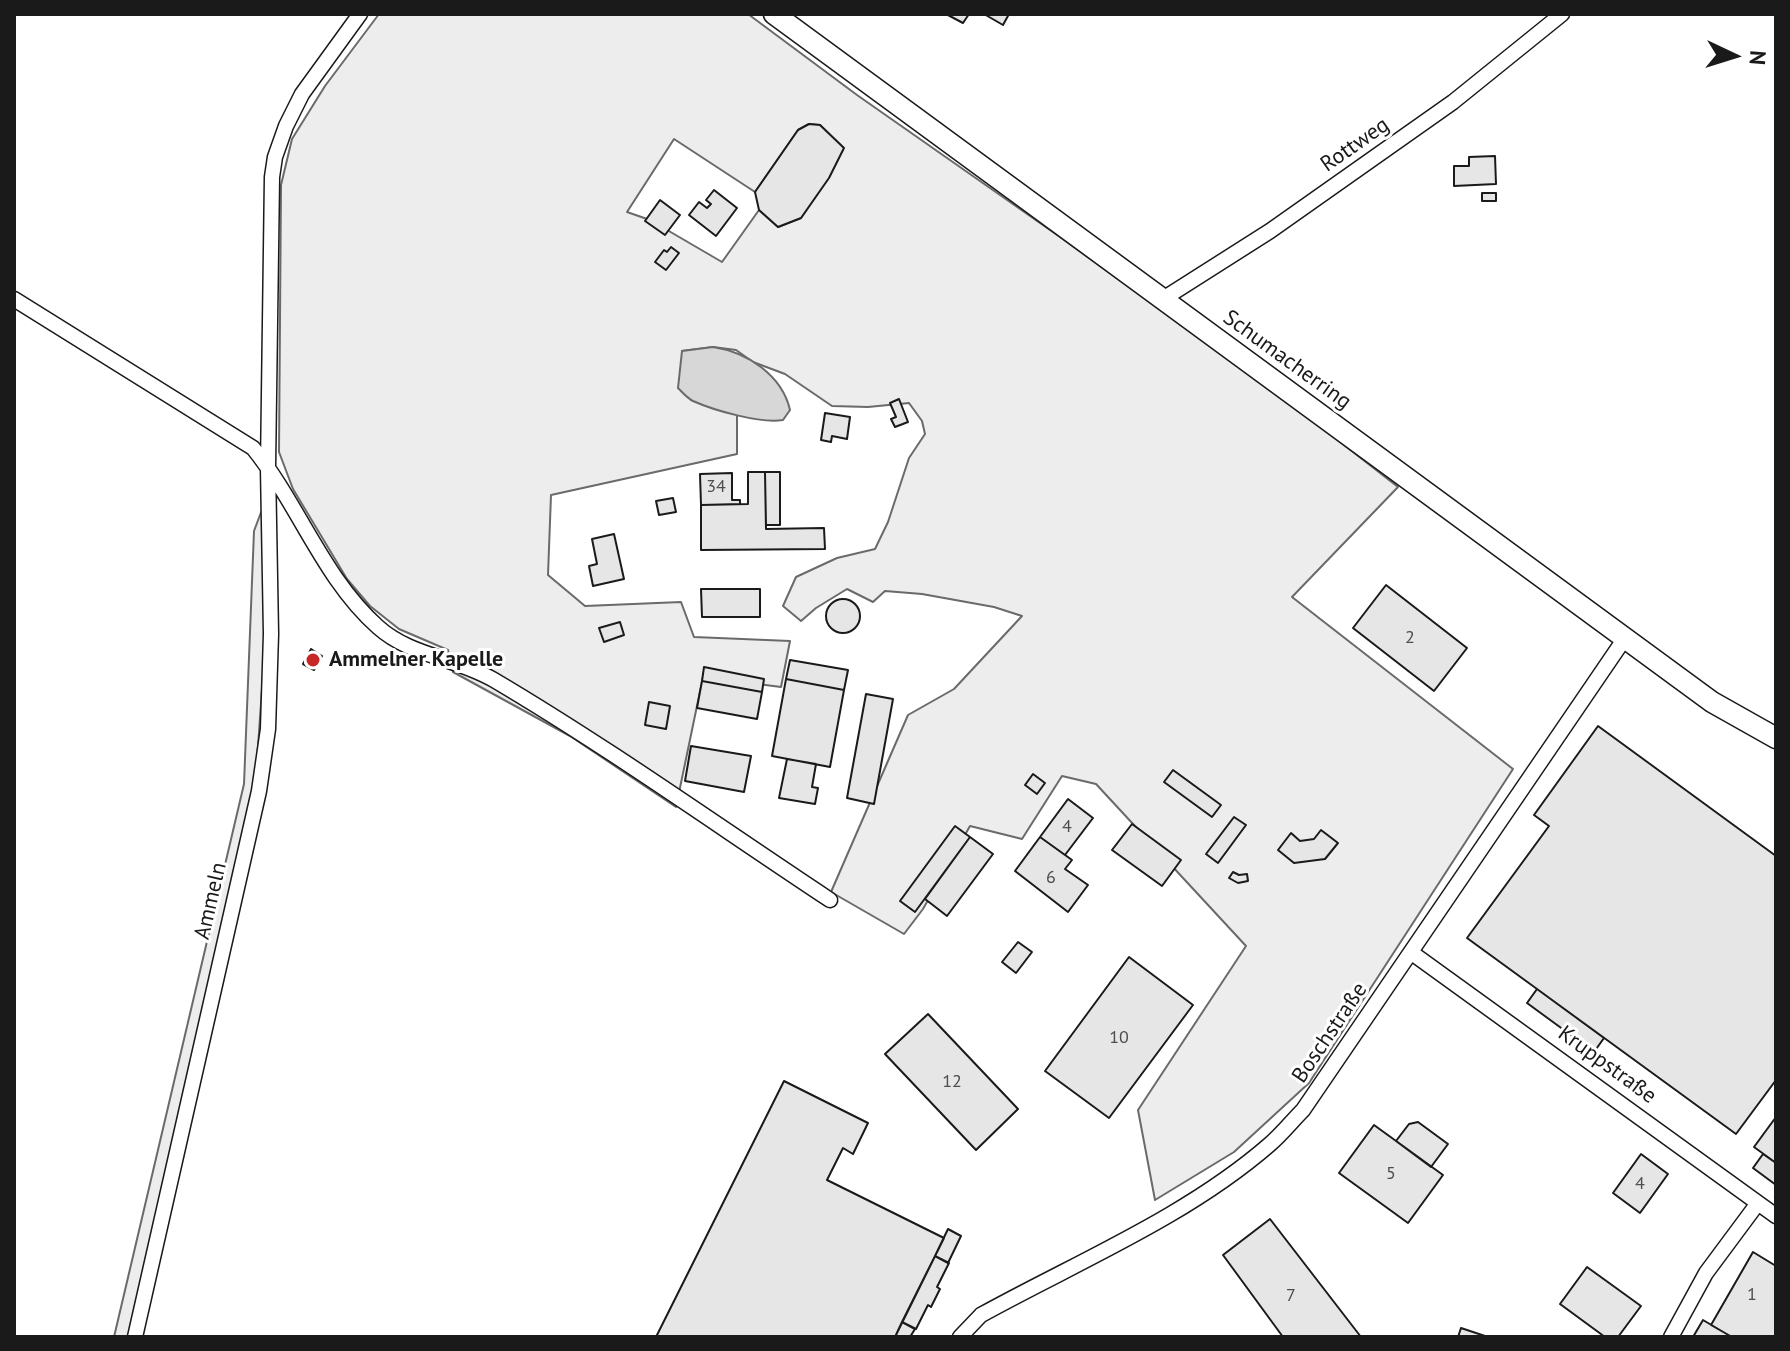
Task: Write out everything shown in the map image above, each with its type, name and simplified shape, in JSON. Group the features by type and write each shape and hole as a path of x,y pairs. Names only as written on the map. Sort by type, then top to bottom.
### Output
{"main road":[{"name":"Schumacherring","path":"774,14 1712,702 1776,738"}],"street":[{"name":"Ammeln","path":"135,1337 259,791 268,729 271,634 268,467 271,193 275,157 302,94 360,14"},
{"name":"Rottweg","path":"1163,299 1270,231 1453,102 1562,14"},
{"path":"14,299 253,448 268,467 338,584 379,629 428,654 460,663 491,678 830,900"},
{"name":"Boschstraße","path":"960,1337 981,1315 1157,1222 1232,1173 1270,1144 1303,1110 1625,638"},
{"name":"Kruppstraße","path":"1412,953 1776,1216"},
{"path":"1671,1337 1706,1273 1758,1203"}],"shaded area":[{"path":"379,14 748,14 1294,406 1398,487 1292,597 1513,769 1309,1083 1234,1152 1155,1200 1138,1110 1246,946 1096,784 1062,776 1022,839 970,826 923,909 904,934 831,892 908,715 954,689 1022,616 994,607 922,594 885,591 873,602 847,589 801,621 783,606 796,577 837,558 875,549 888,522 909,458 925,434 922,421 909,403 868,407 832,406 785,374 753,362 736,350 713,347 682,351 691,400 737,414 737,454 551,495 548,575 585,606 681,602 694,637 790,641 781,687 703,677 676,807 570,736 453,672 448,650 399,629 370,606 347,579 293,489 279,452 281,185 292,139 325,86","holes":["809,124 820,125 843,148 828,178 801,218 778,227 759,210 722,262 650,220 627,212 674,139 755,192 798,130"]},
{"path":"713,347 750,360 771,376 786,397 790,410 783,420 762,420 724,412 693,401 678,388 682,351"},
{"path":"266,499 266,631 255,790 132,1337 114,1337 244,784 254,531"}],"building":[{"path":"946,14 969,14 963,23"},
{"path":"984,14 1009,14 1003,25"},
{"path":"809,124 820,125 844,148 829,178 801,218 778,227 759,210 755,192 798,130"},
{"path":"1495,156 1496,184 1454,186 1454,166 1469,166 1469,157"},
{"path":"714,190 737,208 716,236 689,215 699,202 707,208 711,204 706,200"},
{"path":"1482,193 1496,193 1496,201 1482,201"},
{"path":"660,200 680,215 665,235 645,221"},
{"path":"671,247 679,253 666,270 655,262 664,250 667,252"},
{"path":"899,399 908,422 895,427 891,419 896,417 890,403"},
{"path":"825,413 850,417 847,439 832,436 831,442 821,440"},
{"path":"748,472 765,472 766,529 824,528 825,549 701,550 701,505 748,504"},
{"path":"765,472 780,472 780,525 766,525"},
{"path":"732,473 732,500 740,500 740,504 701,505 700,474"},
{"path":"673,498 676,512 659,515 656,501"},
{"path":"614,534 624,579 593,586 589,566 597,564 592,539"},
{"path":"1386,585 1467,648 1434,691 1353,628"},
{"path":"701,589 760,589 760,617 702,617"},
{"path":"843,599 855,604 860,616 855,628 843,633 831,628 826,616 831,604"},
{"path":"620,622 624,635 604,642 599,628"},
{"name":"Ammelner Kapelle","path":"311,649 322,656 314,670 303,664"},
{"path":"790,660 848,670 844,690 786,679"},
{"path":"704,667 764,679 762,692 702,681"},
{"path":"786,679 844,690 830,767 772,756"},
{"path":"702,681 762,692 757,719 697,708"},
{"path":"866,694 893,699 874,804 847,798"},
{"path":"649,702 670,706 666,729 645,725"},
{"path":"1598,726 1776,856 1776,1080 1736,1134 1467,938 1549,826 1534,815"},
{"path":"691,746 751,756 744,792 685,781"},
{"path":"787,759 816,764 812,787 818,788 815,804 779,798"},
{"path":"1173,770 1221,805 1212,817 1164,782"},
{"path":"1033,774 1045,783 1037,794 1025,785"},
{"path":"1068,799 1093,818 1065,855 1040,837"},
{"path":"1234,817 1246,825 1218,863 1206,854"},
{"path":"1132,824 1181,860 1162,886 1112,850"},
{"path":"955,826 970,837 915,912 900,901"},
{"path":"1321,830 1338,843 1325,859 1294,863 1278,850 1291,833 1300,841 1314,839"},
{"path":"970,837 993,854 947,916 925,899"},
{"path":"1040,837 1072,860 1065,869 1088,885 1068,912 1015,871"},
{"path":"1233,872 1247,874 1248,881 1238,883 1229,878"},
{"path":"1018,942 1032,952 1016,973 1002,962"},
{"path":"1129,957 1193,1005 1109,1118 1045,1071"},
{"path":"1537,989 1604,1038 1594,1052 1527,1003"},
{"path":"928,1014 1018,1109 976,1150 885,1054"},
{"path":"784,1081 868,1123 853,1154 843,1148 827,1180 944,1238 895,1337 656,1337"},
{"path":"1776,1117 1776,1163 1754,1147"},
{"path":"1418,1122 1448,1144 1431,1167 1396,1141 1409,1124"},
{"path":"1374,1125 1443,1175 1408,1223 1339,1173"},
{"path":"1641,1154 1668,1174 1640,1213 1613,1193"},
{"path":"1763,1154 1776,1163 1776,1185 1753,1168"},
{"path":"1270,1219 1361,1337 1283,1337 1223,1255"},
{"path":"948,1229 961,1236 948,1263 935,1256"},
{"path":"1753,1252 1776,1266 1776,1337 1732,1337 1711,1325"},
{"path":"935,1256 949,1263 931,1307 928,1305 916,1329 902,1322"},
{"path":"1587,1267 1641,1306 1618,1337 1605,1337 1560,1304"},
{"path":"1703,1320 1730,1336 1693,1337"},
{"path":"902,1322 915,1329 910,1337 895,1337"},
{"path":"1461,1328 1488,1337 1458,1337"}],"place":[{"name":"Ammelner Kapelle","path":"313,660"}]}
